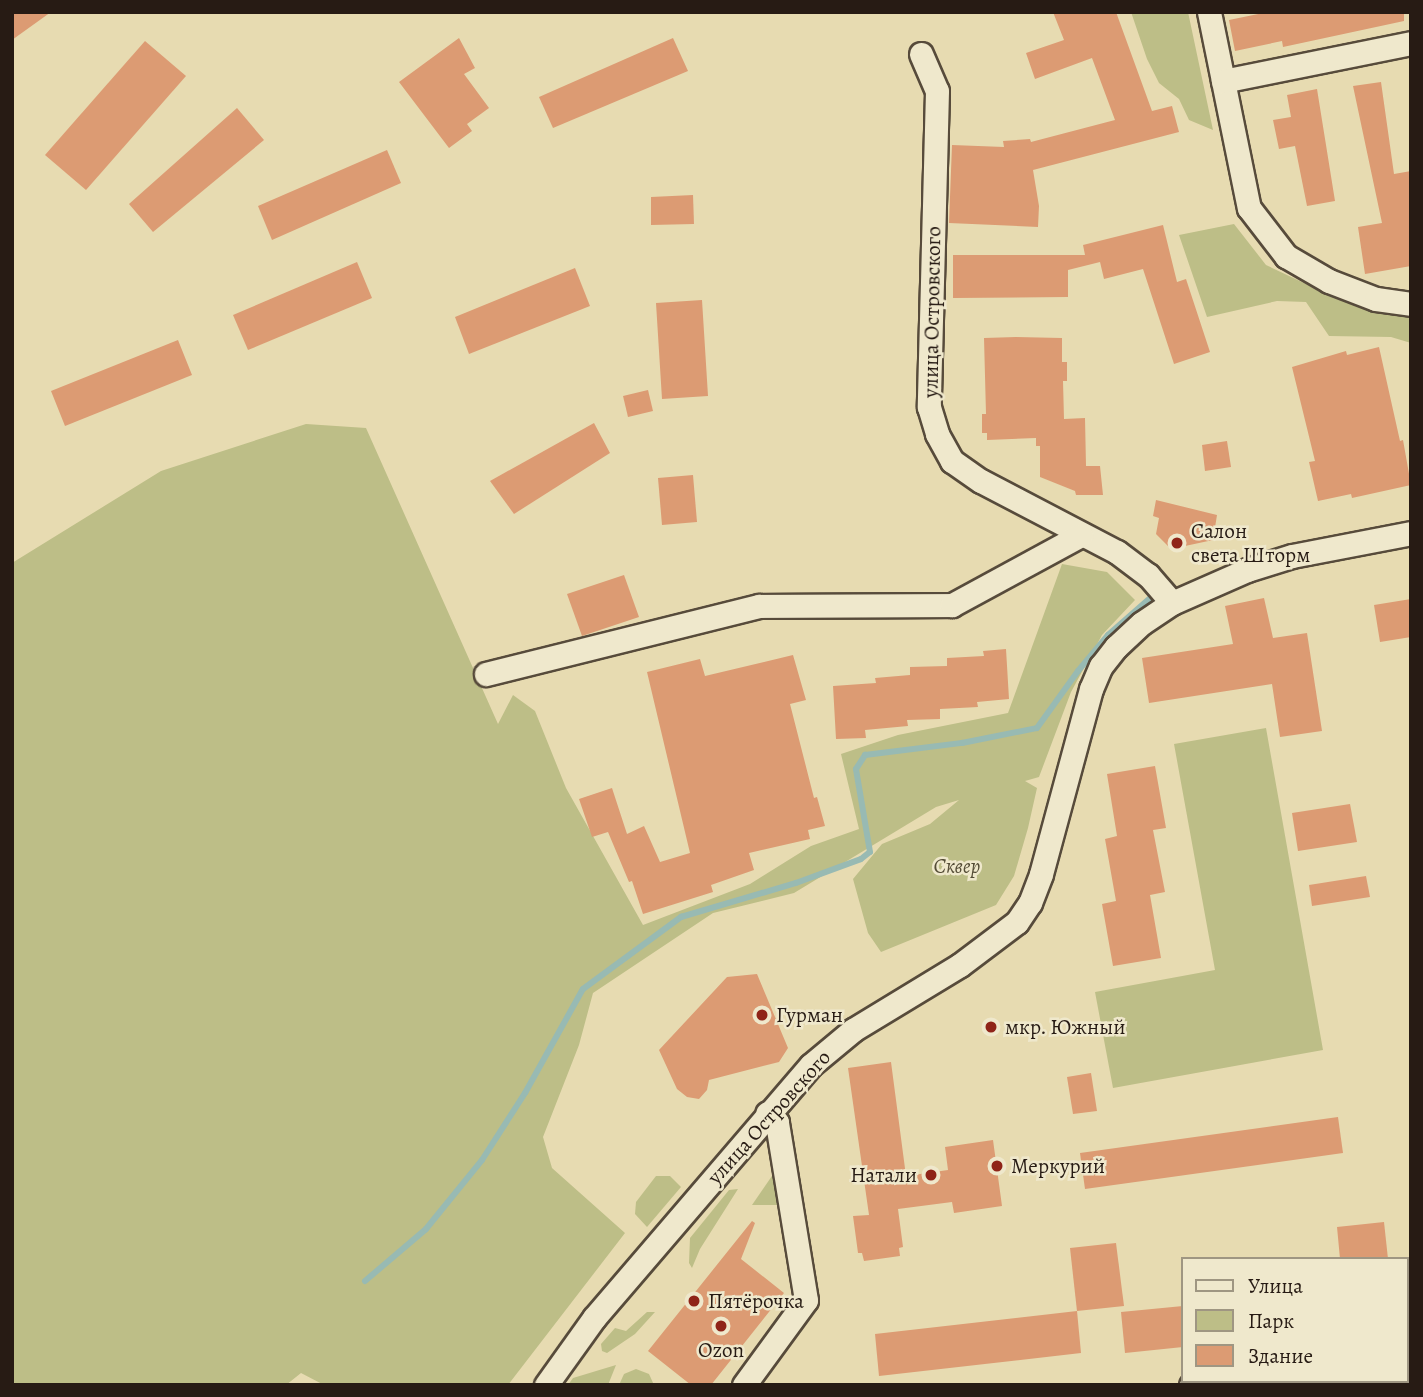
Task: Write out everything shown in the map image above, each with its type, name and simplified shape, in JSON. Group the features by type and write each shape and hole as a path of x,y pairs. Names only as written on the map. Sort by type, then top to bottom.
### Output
{"street":[{"path":"1209,12 1249,208 1286,256 1329,281 1376,299 1411,304"},
{"path":"1223,81 1411,43"},
{"name":"улица Островского","path":"921,54 937,91 929,407 937,434 951,461 981,481 1117,552 1148,575 1172,603"},
{"name":"улица Островского","path":"546,1385 594,1318 767,1113 811,1065 853,1030 960,965 1017,922 1030,903 1041,874 1091,689 1101,666 1142,623 1172,603 1208,585 1292,556 1411,533"},
{"path":"486,674 759,606 952,605 1081,535"},
{"path":"744,1385 806,1300 777,1122 767,1113"}],"green space":[{"path":"1131,12 1188,12 1213,130 1189,120 1179,99 1159,83 1147,59"},
{"path":"1234,224 1266,265 1338,299 1411,317 1411,343 1391,337 1329,336 1306,302 1277,301 1207,317 1179,235"},
{"name":"Сквер","path":"306,424 366,428 498,724 513,695 535,711 566,788 643,925 750,884 811,846 859,829 841,754 898,735 1008,713 1062,564 1107,572 1135,600 1102,635 1071,692 1039,777 1025,781 1037,788 1028,828 1014,876 996,905 881,952 868,933 853,879 882,844 930,824 959,800 936,807 794,893 713,913 593,993 579,1045 543,1137 552,1168 625,1233 508,1385 324,1385 301,1373 286,1385 12,1385 12,563 161,471"},
{"path":"1266,728 1323,1050 1113,1088 1095,992 1215,970 1174,744"},
{"path":"774,1173 777,1205 752,1205"},
{"path":"656,1176 670,1176 681,1187 647,1227 635,1214 636,1202"},
{"path":"738,1189 700,1249 692,1268 689,1263 690,1238 729,1190"},
{"path":"647,1312 655,1312 635,1334 607,1353 602,1351 601,1344 615,1328 626,1331"},
{"path":"616,1365 608,1385 568,1385 573,1378"},
{"path":"636,1369 649,1374 654,1385 619,1385 624,1374"}],"building":[{"path":"12,12 51,12 12,40"},
{"path":"1053,12 1116,12 1152,111 1172,106 1179,132 1033,170 1039,206 1038,227 949,223 952,145 1004,147 1003,141 1030,139 1031,142 1115,120 1092,58 1035,79 1026,53 1064,40"},
{"path":"1268,12 1404,12 1404,21 1283,47 1282,41 1235,51 1229,20"},
{"path":"459,38 475,68 464,74 489,108 467,124 472,131 449,148 399,82"},
{"path":"673,38 688,71 553,128 539,97"},
{"path":"145,41 186,76 86,190 45,155"},
{"path":"1381,82 1394,174 1411,171 1411,266 1365,274 1358,227 1382,223 1353,86"},
{"path":"1317,89 1335,201 1307,206 1295,146 1279,149 1273,120 1291,117 1287,95"},
{"path":"237,108 264,140 153,232 129,204"},
{"path":"387,150 401,183 272,240 258,206"},
{"path":"693,195 694,224 651,225 651,197"},
{"path":"1163,225 1177,282 1186,279 1210,352 1174,364 1143,269 1104,279 1100,262 1068,270 1068,297 953,298 953,255 1085,255 1083,245"},
{"path":"357,262 372,298 248,350 233,315"},
{"path":"575,268 590,306 469,354 455,317"},
{"path":"702,300 708,396 662,399 656,303"},
{"path":"984,338 1062,338 1062,362 1067,362 1067,381 1063,381 1064,419 1085,418 1086,466 1100,466 1103,495 1076,495 1075,491 1040,477 1040,446 1036,446 1036,438 987,440 987,433 982,433 982,414 986,414"},
{"path":"178,340 192,375 65,426 51,391"},
{"path":"1379,347 1400,441 1403,440 1411,485 1352,498 1351,494 1318,501 1309,462 1315,461 1292,367 1346,351 1347,355"},
{"path":"648,390 653,411 628,417 623,396"},
{"path":"594,423 610,453 514,514 490,481"},
{"path":"1227,441 1231,467 1205,471 1202,445"},
{"path":"693,475 697,522 662,525 658,478"},
{"path":"1156,500 1217,515 1213,540 1171,549 1156,534 1159,518 1153,516"},
{"path":"624,575 639,617 582,636 567,594"},
{"path":"1264,598 1273,638 1307,633 1322,731 1280,737 1272,684 1149,703 1142,658 1233,644 1225,606"},
{"path":"1411,599 1411,637 1380,642 1374,605"},
{"path":"1006,649 1009,699 977,702 978,707 940,709 940,719 907,720 908,726 865,730 866,738 836,739 833,686 876,683 875,678 910,675 910,667 947,666 947,658 984,656 983,651"},
{"path":"793,655 806,700 790,704 814,798 817,797 825,826 808,830 810,839 749,853 754,870 711,885 713,892 643,914 632,881 629,882 608,832 592,837 579,799 612,788 627,834 644,826 660,862 690,853 647,672 700,659 705,676"},
{"path":"1155,766 1166,828 1153,830 1165,892 1150,895 1161,958 1113,966 1102,904 1116,901 1105,839 1117,836 1107,774"},
{"path":"1350,804 1357,842 1298,851 1292,813"},
{"path":"1366,876 1370,897 1312,906 1309,885"},
{"path":"757,974 788,1048 779,1062 709,1080 707,1090 699,1099 687,1097 677,1089 659,1050 727,977"},
{"path":"891,1062 906,1176 948,1170 945,1147 993,1140 1002,1206 954,1213 952,1202 898,1209 903,1247 899,1248 900,1256 864,1261 862,1253 858,1253 853,1216 869,1215 848,1068"},
{"path":"1091,1073 1097,1111 1073,1114 1067,1077"},
{"path":"1338,1117 1343,1153 1085,1189 1080,1153"},
{"path":"752,1221 755,1223 741,1259 784,1293 711,1385 691,1385 648,1351"},
{"path":"1384,1222 1388,1257 1340,1257 1337,1227"},
{"path":"1116,1243 1124,1306 1077,1311 1070,1248"},
{"path":"1182,1306 1182,1347 1125,1353 1121,1312"},
{"path":"1077,1311 1081,1353 879,1376 875,1334"}],"waterway":[{"path":"365,1281 426,1229 482,1160 525,1093 583,989 681,917 796,883 861,859 870,852 856,769 865,755 962,743 1037,728 1108,635 1149,599"}],"place":[{"name":"Салон света Шторм","path":"1177,543"},
{"name":"Гурман","path":"762,1015"},
{"name":"мкр. Южный","path":"991,1027"},
{"name":"Меркурий","path":"997,1166"},
{"name":"Натали","path":"931,1175"},
{"name":"Пятёрочка","path":"694,1301"},
{"name":"Ozon","path":"721,1326"}]}
